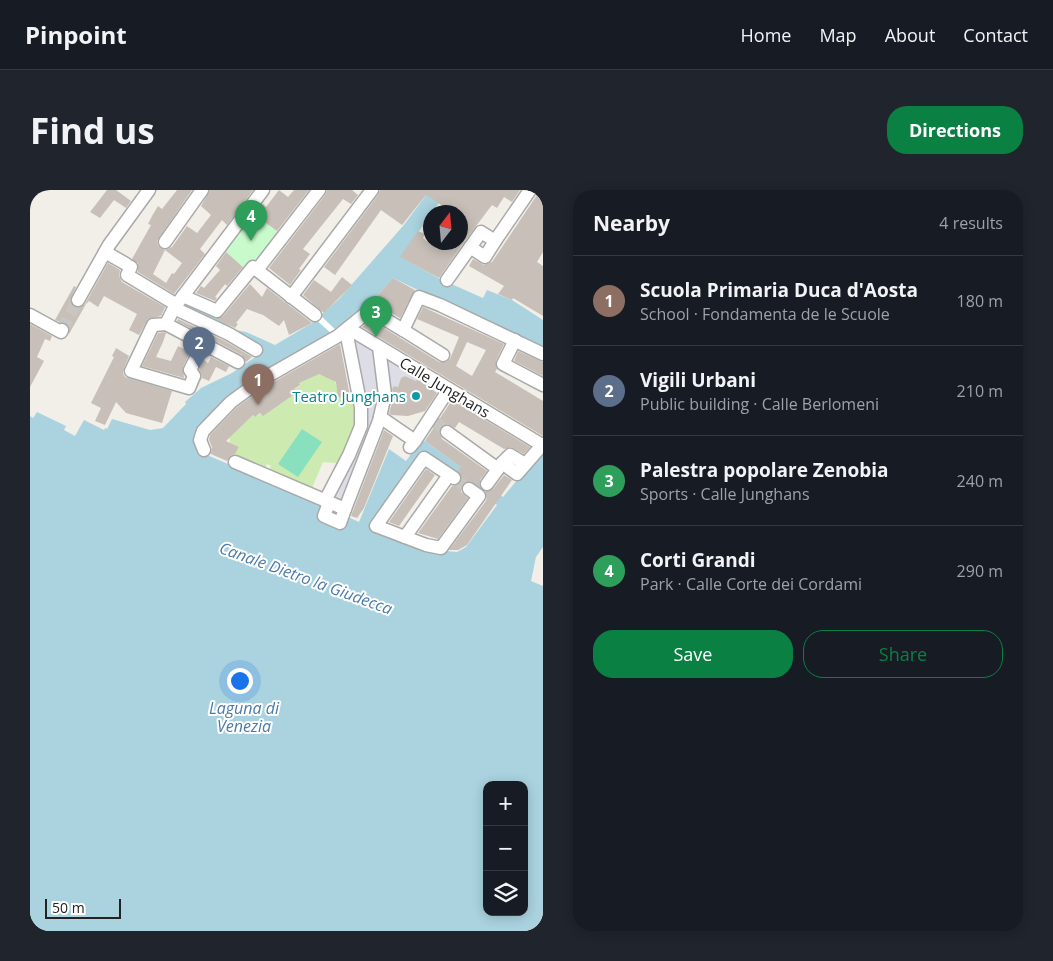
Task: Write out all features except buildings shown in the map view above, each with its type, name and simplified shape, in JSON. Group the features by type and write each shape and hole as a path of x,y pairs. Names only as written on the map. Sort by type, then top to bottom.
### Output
{"street":[{"path":"78,300 123,224 149,190"},
{"path":"166,242 202,190"},
{"path":"161,325 263,190"},
{"path":"257,270 319,190"},
{"path":"447,280 481,232 495,241 530,190"},
{"path":"291,297 367,192"},
{"path":"105,252 131,267 127,275 256,350"},
{"path":"178,303 217,311 253,267 315,315"},
{"path":"402,330 419,297 440,304 543,354"},
{"path":"204,450 200,440 203,432 231,402 261,380 338,336 370,310 443,355"},
{"path":"30,315 61,332 62,330"},
{"path":"202,344 190,370 194,376 189,388 131,371 153,325 161,325 202,344 238,362"},
{"path":"327,502 361,426 360,407 348,341 348,328"},
{"name":"Calle Junghans","path":"348,328 542,444"},
{"path":"515,340 503,364 543,385"},
{"path":"235,462 345,509 380,417 385,395 379,347"},
{"path":"380,417 412,444 432,420 449,390"},
{"path":"452,434 500,466 516,474 542,444"},
{"path":"488,484 510,454 525,464"},
{"path":"405,537 451,476 424,458 376,526 426,545 441,548 474,493"}],"green space":[{"path":"251,212 280,233 246,269 223,250"},
{"path":"316,373 334,380 339,398 356,395 359,413 341,467 335,463 323,462 312,488 269,470 271,466 267,464 265,469 234,456 239,447 230,443 229,437 253,415 255,417 296,393 294,389 300,386 299,383"},
{"path":"302,429 322,442 298,477 278,464"}],"shaded area":[{"path":"356,326 425,367 416,381 405,376 401,378 398,387 394,386 390,395 394,397 344,527 320,506 358,429 347,344 341,341"}],"water":[{"name":"Laguna di Venezia","path":"430,190 448,190 437,205 423,205 423,226 401,257 440,279 483,298 487,290 512,300 543,320 543,350 393,278 368,306 339,331 248,379 225,399 201,427 207,455 317,502 317,505 324,507 320,517 348,517 359,522 389,449 406,461 422,439 503,497 543,449 543,547 536,557 531,581 543,586 543,931 30,931 30,416 33,418 37,412 66,426 64,430 75,436 84,420 104,430 105,428 107,429 112,419 150,430 163,428 186,404 185,402 201,388 232,373 261,353 180,309 185,302 218,317 235,330 246,332 275,345 312,323 339,299 403,226","holes":["424,454 497,505 466,547 457,552 446,551 371,527"]}],"pier":[{"path":"318,313 339,333 334,336 313,317"}],"tunnel":[{"path":"62,330 78,300"},
{"path":"434,421 447,432"},
{"path":"454,478 469,489"}],"place":[{"name":"Corti Grandi","path":"251,241"},
{"name":"Palestra popolare Zenobia","path":"376,337"},
{"name":"Vigili Urbani","path":"199,368"},
{"name":"Teatro Junghans","path":"416,396"},
{"name":"Scuola Primaria Duca d'Aosta","path":"258,405"}],"water label":[{"name":"Canale Dietro la Giudecca","path":"306,578"}]}
